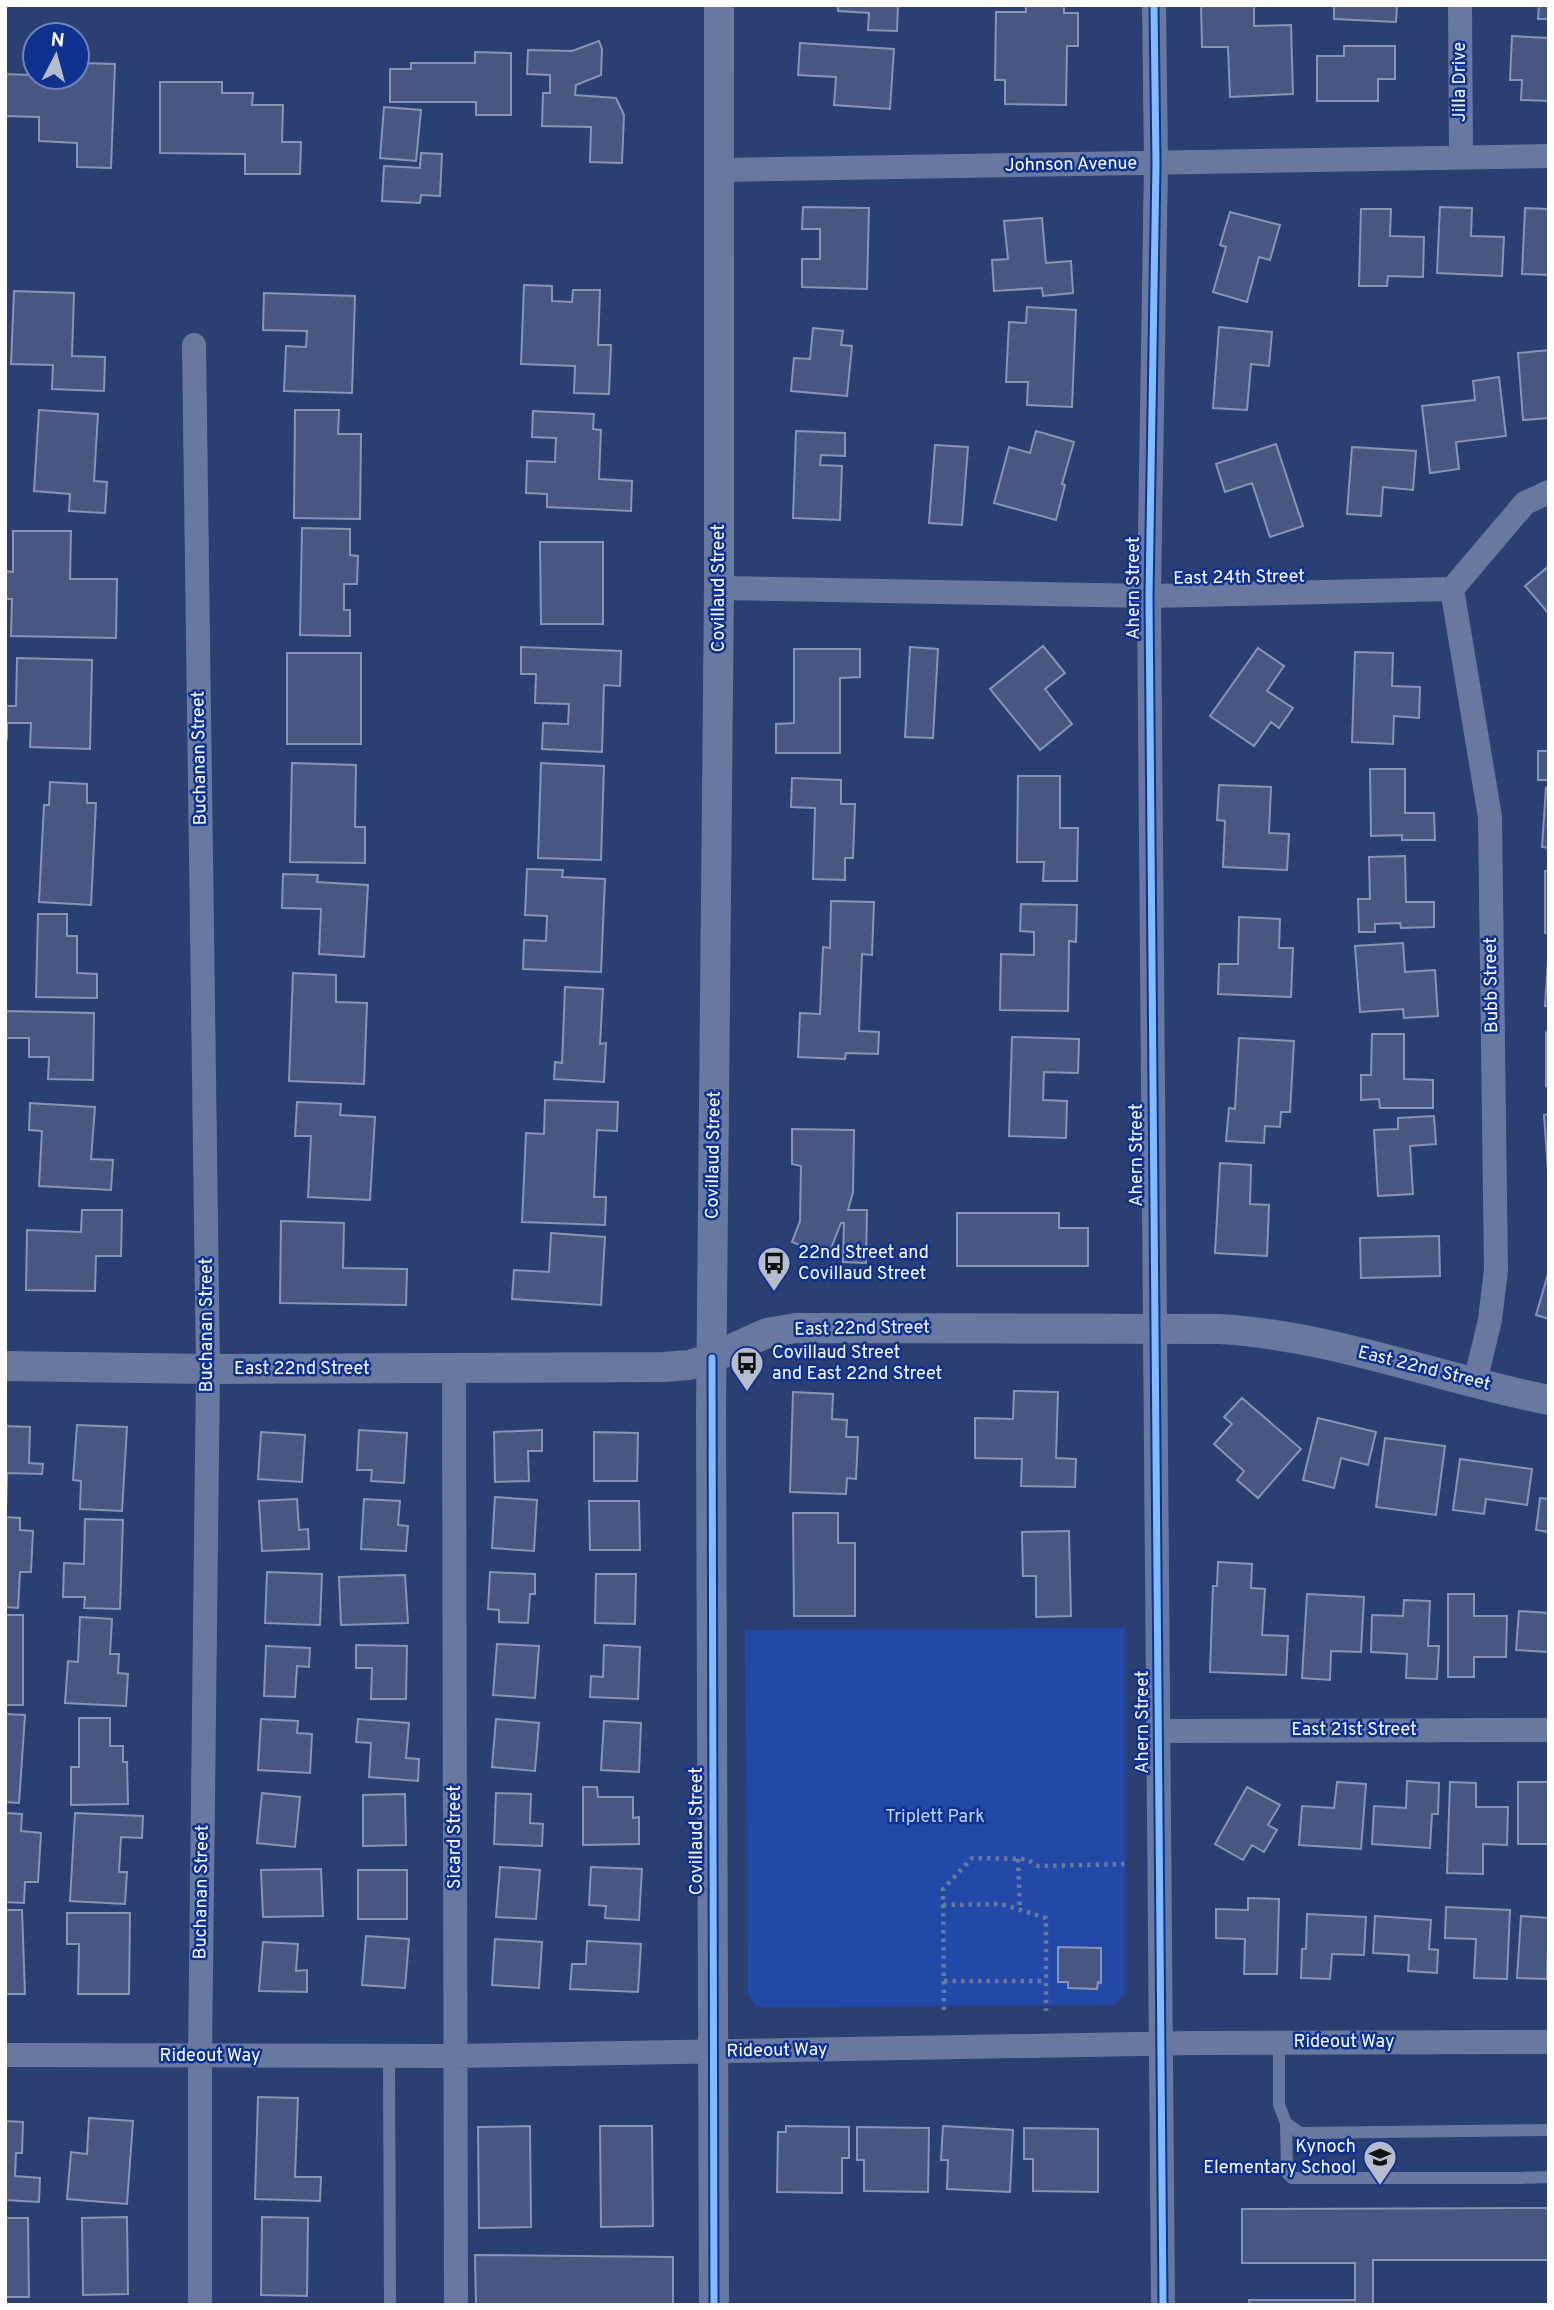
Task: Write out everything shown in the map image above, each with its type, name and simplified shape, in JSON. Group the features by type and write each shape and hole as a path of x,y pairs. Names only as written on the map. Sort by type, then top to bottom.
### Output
{"street":[{"name":"Covillaud Street","path":"714,2305 712,1358 719,588 719,5"},
{"name":"Ahern Street","path":"1154,5 1156,164 1149,596 1163,2305"},
{"name":"Jilla Drive","path":"1460,5 1461,158"},
{"name":"Johnson Avenue","path":"719,170 1549,156"},
{"name":"Buchanan Street","path":"194,345 208,1369 200,2057 200,2305"},
{"path":"1452,589 1524,503 1549,492"},
{"name":"East 24th Street","path":"719,588 1149,596 1452,589"},
{"name":"Bubb Street","path":"1452,589 1490,817 1496,1270 1490,1320 1475,1382"},
{"name":"East 22nd Street","path":"5,1366 208,1369 664,1367 689,1365 712,1358 767,1333 796,1328 1154,1328 1241,1330 1285,1336 1549,1400"},
{"name":"Sicard Street","path":"454,1369 456,2305"},
{"name":"East 21st Street","path":"1159,1731 1549,1730"},
{"name":"Rideout Way","path":"5,2055 455,2056 1160,2043 1549,2042"}],"lane":[{"path":"1279,2043 1279,2105 1286,2123 1287,2173 1292,2178 1549,2177"},
{"path":"389,2056 390,2305"},
{"path":"1286,2123 1300,2133 1549,2130"}],"path":[{"path":"944,2010 943,1889 972,1858 1026,1858 1038,1866 1127,1864"},
{"path":"1018,1859 1020,1910"},
{"path":"943,1905 1002,1904 1046,1918 1046,2011"},
{"path":"944,1981 1046,1981"}],"green space":[{"name":"Triplett Park","path":"1125,1628 1125,1993 1115,2005 757,2007 748,1994 745,1630"}],"building":[{"path":"838,5 898,5 897,31 868,30 869,13 838,11"},
{"path":"1026,5 1064,5 1064,13 1078,13 1078,46 1067,46 1066,105 1005,104 1005,80 995,80 996,12 1026,12"},
{"path":"1201,5 1254,5 1254,26 1291,25 1293,94 1230,97 1228,47 1202,47"},
{"path":"1334,5 1397,5 1396,22 1334,19"},
{"path":"1539,5 1549,5 1549,19 1538,19"},
{"path":"1512,36 1549,38 1549,101 1521,100 1522,80 1510,80"},
{"path":"599,41 602,49 601,75 576,85 575,95 616,98 624,115 622,163 590,162 591,127 542,126 543,93 550,93 550,75 527,74 528,50 572,51"},
{"path":"800,43 894,49 890,109 834,105 836,77 798,75"},
{"path":"1344,46 1395,46 1395,79 1378,79 1378,101 1317,101 1317,56 1344,56"},
{"path":"475,52 511,53 511,115 476,115 476,102 390,102 390,69 411,69 411,63 475,63"},
{"path":"91,63 115,64 111,168 77,167 77,143 39,141 39,117 5,116 5,74 21,75 21,91 91,91"},
{"path":"160,82 222,82 222,93 253,93 252,105 283,105 282,142 301,142 300,174 245,174 245,154 160,153"},
{"path":"384,107 421,110 416,161 380,158"},
{"path":"421,153 442,154 440,196 421,195 420,203 382,201 384,166 420,168"},
{"path":"803,207 869,208 867,289 802,287 802,259 820,259 820,229 802,229"},
{"path":"1440,207 1472,208 1471,236 1504,237 1502,276 1437,273"},
{"path":"1525,208 1549,209 1549,275 1522,274"},
{"path":"1361,209 1391,209 1390,236 1424,237 1423,277 1388,276 1387,286 1359,286"},
{"path":"1230,212 1280,225 1270,260 1259,257 1247,302 1213,292 1226,247 1220,245"},
{"path":"1042,218 1046,263 1071,261 1073,293 1043,296 1042,288 994,291 992,260 1008,259 1004,221"},
{"path":"524,285 552,286 552,301 572,302 573,290 600,290 598,345 611,345 609,394 574,393 575,366 521,364"},
{"path":"14,291 74,293 72,356 105,357 104,391 52,389 53,365 11,364"},
{"path":"264,293 355,296 352,393 284,391 286,346 306,347 307,331 263,330"},
{"path":"1027,307 1076,310 1072,407 1027,405 1028,382 1006,382 1009,322 1026,323"},
{"path":"1219,327 1272,332 1269,366 1251,364 1247,410 1213,408"},
{"path":"813,328 843,331 841,345 852,346 847,396 791,391 794,358 810,359"},
{"path":"1549,350 1549,418 1523,420 1518,353"},
{"path":"1499,377 1506,436 1456,442 1459,469 1430,473 1422,406 1475,400 1473,381"},
{"path":"39,410 98,414 94,481 107,482 105,513 69,511 70,494 34,491"},
{"path":"295,410 339,410 338,434 361,434 360,519 294,518"},
{"path":"533,411 594,414 593,429 601,430 599,479 632,481 631,511 547,507 547,494 526,493 527,461 555,462 556,438 532,437"},
{"path":"796,431 845,433 845,456 821,455 820,465 842,466 840,520 793,518"},
{"path":"1036,431 1074,442 1062,484 1065,485 1056,520 994,503 1009,447 1030,453"},
{"path":"1276,444 1303,526 1270,537 1252,483 1225,492 1216,464"},
{"path":"935,445 968,447 962,525 929,523"},
{"path":"1352,447 1416,451 1413,490 1383,487 1381,516 1347,514"},
{"path":"302,528 350,529 350,555 358,556 357,584 344,584 344,610 350,610 350,636 300,635"},
{"path":"13,531 71,531 70,579 117,579 116,638 11,636 12,599 5,599 5,571 13,572"},
{"path":"540,542 603,542 603,624 541,624"},
{"path":"1549,566 1549,614 1525,586"},
{"path":"1043,646 1065,673 1045,689 1072,724 1040,750 990,689"},
{"path":"521,647 621,651 620,686 604,685 602,752 542,749 543,723 568,724 569,704 535,703 536,674 521,674"},
{"path":"910,647 938,649 933,738 905,737"},
{"path":"1258,648 1284,666 1267,691 1293,708 1279,728 1271,722 1254,746 1210,716"},
{"path":"794,649 860,649 860,677 840,678 840,753 776,753 776,724 794,723"},
{"path":"1355,652 1393,653 1392,686 1420,687 1419,718 1394,716 1393,744 1352,742"},
{"path":"287,653 361,653 361,744 287,744"},
{"path":"17,658 92,660 90,749 30,747 31,723 7,723 7,739 5,738 5,706 16,706"},
{"path":"1538,751 1549,751 1549,780 1538,780"},
{"path":"292,763 356,765 355,827 365,827 365,863 290,862"},
{"path":"541,763 604,766 601,860 538,858"},
{"path":"1370,769 1405,769 1405,813 1434,813 1435,840 1402,840 1402,835 1371,836"},
{"path":"1018,776 1060,776 1060,828 1078,828 1077,881 1043,881 1044,862 1017,862"},
{"path":"792,778 841,780 841,804 855,804 853,858 845,858 845,880 813,879 815,808 791,807"},
{"path":"50,782 87,784 87,803 96,803 91,905 39,902 44,805 49,805"},
{"path":"1219,785 1271,787 1269,833 1289,834 1287,870 1223,867 1225,821 1217,820"},
{"path":"1546,788 1549,789 1549,848 1542,847"},
{"path":"1405,856 1406,902 1434,902 1434,927 1401,928 1400,923 1375,924 1375,932 1359,932 1358,899 1370,899 1369,857"},
{"path":"527,869 563,870 562,877 605,879 601,972 523,969 524,940 546,941 547,916 525,915"},
{"path":"1545,871 1549,871 1549,933 1545,933"},
{"path":"283,874 318,875 317,882 368,885 364,957 319,954 321,909 282,908"},
{"path":"831,901 874,902 872,955 862,954 859,1031 879,1032 878,1054 846,1053 845,1059 798,1057 800,1013 820,1014 823,947 830,948"},
{"path":"1021,904 1077,905 1076,942 1069,941 1068,1011 1000,1010 1001,954 1034,955 1034,932 1020,931"},
{"path":"38,914 67,914 67,936 77,936 77,973 97,974 97,998 36,997"},
{"path":"1239,917 1280,919 1279,948 1293,948 1291,997 1218,994 1219,964 1238,964"},
{"path":"1403,943 1405,972 1435,970 1438,1016 1404,1018 1403,1009 1360,1012 1355,946"},
{"path":"1549,945 1549,1006 1545,1006"},
{"path":"293,973 336,975 336,1002 367,1003 364,1084 289,1081"},
{"path":"565,987 603,989 600,1044 606,1043 604,1082 554,1079 555,1062 562,1063"},
{"path":"5,1011 94,1013 93,1080 48,1079 49,1057 29,1057 29,1038 5,1038"},
{"path":"1546,1032 1549,1032 1549,1086 1546,1086"},
{"path":"1372,1034 1404,1034 1404,1079 1433,1080 1433,1108 1380,1108 1379,1099 1361,1100 1361,1075 1371,1075"},
{"path":"1012,1037 1079,1039 1078,1073 1044,1072 1043,1100 1067,1101 1066,1138 1009,1136"},
{"path":"1239,1038 1294,1041 1290,1112 1281,1112 1280,1127 1265,1126 1264,1143 1226,1141 1229,1108 1235,1109"},
{"path":"545,1100 618,1102 617,1131 597,1130 594,1197 606,1197 605,1225 522,1222 526,1133 544,1134"},
{"path":"297,1102 341,1104 340,1115 375,1117 370,1200 308,1197 311,1136 295,1136"},
{"path":"30,1103 95,1107 91,1159 113,1160 111,1190 39,1186 42,1131 29,1130"},
{"path":"1549,1114 1549,1171 1548,1171 1544,1115"},
{"path":"1434,1116 1436,1144 1410,1146 1413,1194 1378,1196 1374,1130 1398,1129 1398,1118"},
{"path":"792,1129 854,1130 853,1192 848,1210 867,1210 866,1263 843,1262 844,1223 841,1223 828,1256 792,1242 800,1221 801,1166 792,1164"},
{"path":"1220,1163 1251,1165 1250,1204 1269,1205 1267,1256 1215,1253"},
{"path":"82,1210 122,1210 121,1256 96,1256 95,1291 26,1290 27,1230 81,1232"},
{"path":"957,1213 1059,1213 1059,1228 1088,1228 1088,1266 957,1266"},
{"path":"281,1221 344,1223 343,1268 407,1269 406,1305 280,1303"},
{"path":"551,1233 605,1237 601,1305 512,1299 514,1270 549,1272"},
{"path":"1439,1236 1440,1276 1361,1278 1360,1238"},
{"path":"1549,1274 1549,1319 1536,1315"},
{"path":"1014,1391 1058,1392 1056,1458 1076,1459 1075,1487 1021,1486 1022,1459 975,1458 975,1418 1013,1419"},
{"path":"793,1392 833,1394 832,1419 847,1420 846,1437 858,1437 856,1479 847,1478 846,1494 790,1492"},
{"path":"1242,1398 1301,1449 1258,1498 1237,1480 1244,1471 1214,1444 1232,1424 1224,1417"},
{"path":"1318,1418 1376,1432 1368,1465 1341,1458 1334,1488 1303,1480"},
{"path":"77,1425 127,1427 122,1511 80,1509 81,1481 73,1480"},
{"path":"5,1426 30,1427 29,1463 43,1464 42,1474 7,1473 6,1510"},
{"path":"359,1430 407,1433 404,1483 371,1481 372,1470 357,1470"},
{"path":"542,1430 542,1451 528,1451 529,1481 495,1482 494,1432"},
{"path":"261,1432 305,1435 302,1482 258,1479"},
{"path":"594,1432 638,1433 637,1481 594,1481"},
{"path":"1385,1438 1445,1446 1436,1515 1376,1507"},
{"path":"1460,1459 1532,1469 1527,1505 1486,1499 1484,1514 1453,1510"},
{"path":"495,1497 537,1500 534,1551 492,1548"},
{"path":"1540,1498 1549,1499 1549,1532 1536,1530"},
{"path":"297,1499 299,1530 308,1529 309,1549 262,1551 259,1501"},
{"path":"364,1499 400,1501 398,1525 408,1526 406,1551 361,1549"},
{"path":"589,1501 639,1501 640,1550 590,1550"},
{"path":"793,1513 838,1513 838,1543 855,1543 855,1616 794,1616"},
{"path":"5,1517 20,1518 20,1530 33,1531 31,1572 20,1572 18,1608 5,1607"},
{"path":"85,1519 123,1520 120,1609 84,1608 85,1597 63,1597 64,1563 84,1564"},
{"path":"1069,1531 1071,1616 1036,1617 1036,1576 1023,1576 1022,1532"},
{"path":"1218,1562 1252,1564 1251,1588 1265,1589 1262,1635 1288,1636 1286,1675 1210,1672 1213,1586 1217,1586"},
{"path":"267,1572 322,1574 320,1625 265,1623"},
{"path":"490,1572 535,1574 535,1594 530,1594 528,1623 499,1622 499,1610 488,1609"},
{"path":"596,1574 636,1574 635,1624 595,1623"},
{"path":"405,1575 408,1623 341,1625 339,1577"},
{"path":"1307,1594 1364,1597 1361,1652 1331,1651 1330,1680 1302,1678"},
{"path":"1448,1594 1474,1594 1474,1616 1507,1616 1506,1657 1474,1657 1474,1677 1448,1677"},
{"path":"1404,1600 1430,1601 1428,1646 1439,1646 1437,1679 1406,1678 1407,1654 1371,1652 1372,1615 1403,1616"},
{"path":"1519,1611 1549,1613 1549,1652 1516,1650"},
{"path":"5,1615 23,1615 23,1705 5,1705"},
{"path":"80,1617 112,1619 110,1654 119,1654 118,1673 128,1674 126,1706 65,1703 68,1661 78,1662"},
{"path":"497,1644 539,1646 535,1698 493,1695"},
{"path":"356,1645 407,1646 406,1699 371,1699 372,1668 356,1668"},
{"path":"604,1645 640,1647 638,1699 590,1697 591,1676 603,1677"},
{"path":"266,1646 310,1648 309,1667 297,1666 295,1697 264,1696"},
{"path":"5,1714 25,1715 19,1803 5,1802"},
{"path":"79,1718 110,1718 110,1746 123,1746 123,1762 127,1762 128,1804 71,1805 71,1767 79,1767"},
{"path":"261,1719 298,1721 297,1733 312,1734 310,1773 258,1770"},
{"path":"358,1719 409,1723 406,1758 419,1759 418,1781 369,1777 371,1743 356,1742"},
{"path":"496,1719 539,1723 535,1771 492,1767"},
{"path":"604,1721 641,1723 639,1772 601,1770"},
{"path":"1407,1781 1439,1783 1438,1814 1432,1814 1430,1848 1372,1844 1374,1806 1406,1808"},
{"path":"1337,1782 1366,1784 1361,1849 1299,1845 1302,1806 1334,1808"},
{"path":"1450,1782 1476,1783 1476,1807 1508,1807 1507,1845 1483,1844 1483,1874 1447,1873"},
{"path":"1518,1782 1549,1782 1549,1844 1518,1844"},
{"path":"583,1787 597,1787 598,1797 633,1797 633,1818 639,1817 639,1844 583,1845"},
{"path":"1247,1787 1280,1805 1268,1825 1277,1830 1264,1852 1252,1845 1243,1860 1215,1844"},
{"path":"262,1793 300,1797 295,1847 257,1843"},
{"path":"496,1793 531,1794 530,1823 543,1824 542,1846 494,1844"},
{"path":"405,1794 406,1845 363,1846 363,1795"},
{"path":"5,1813 22,1814 21,1831 41,1833 38,1882 25,1882 24,1903 5,1902"},
{"path":"75,1813 143,1816 142,1838 121,1837 119,1872 127,1872 125,1904 70,1901"},
{"path":"500,1867 540,1870 536,1919 496,1917"},
{"path":"591,1867 642,1869 639,1920 605,1918 606,1906 589,1905"},
{"path":"321,1869 323,1916 263,1917 261,1870"},
{"path":"358,1870 407,1870 407,1919 358,1919"},
{"path":"1248,1898 1279,1899 1277,1974 1244,1974 1245,1939 1216,1938 1216,1909 1248,1910"},
{"path":"1446,1907 1510,1910 1507,1979 1474,1978 1476,1939 1445,1938"},
{"path":"5,1910 22,1910 25,1994 5,1994"},
{"path":"67,1913 130,1913 129,1994 78,1994 79,1944 67,1944"},
{"path":"1307,1914 1366,1917 1364,1955 1332,1954 1330,1979 1301,1978 1302,1949 1306,1949"},
{"path":"1375,1916 1431,1920 1429,1949 1438,1950 1437,1973 1408,1971 1409,1955 1373,1953"},
{"path":"1521,1916 1549,1918 1547,1979 1517,1978"},
{"path":"366,1936 409,1939 405,1988 362,1985"},
{"path":"495,1939 542,1942 539,1988 492,1985"},
{"path":"587,1941 641,1944 638,1992 570,1989 572,1964 586,1964"},
{"path":"263,1942 298,1944 296,1971 307,1970 307,1992 259,1991"},
{"path":"1058,1947 1101,1948 1101,1983 1098,1982 1097,1989 1068,1988 1068,1982 1058,1982"},
{"path":"258,2097 298,2098 295,2177 321,2177 320,2201 255,2199"},
{"path":"89,2118 133,2121 127,2204 67,2199 71,2152 87,2154"},
{"path":"5,2121 23,2122 22,2153 16,2153 15,2176 40,2178 39,2202 5,2200"},
{"path":"530,2126 531,2227 479,2228 478,2127"},
{"path":"600,2126 652,2126 653,2226 601,2227"},
{"path":"786,2126 849,2127 849,2158 842,2158 842,2193 777,2192 778,2132 786,2132"},
{"path":"943,2126 1013,2130 1010,2192 947,2189 948,2160 941,2160"},
{"path":"857,2127 929,2128 928,2192 864,2191 864,2160 857,2160"},
{"path":"1024,2128 1098,2129 1098,2192 1033,2191 1033,2159 1024,2159"},
{"path":"1549,2208 1549,2260 1373,2260 1373,2305 1250,2305 1249,2300 1355,2300 1355,2263 1242,2263 1242,2209"},
{"path":"127,2217 128,2294 83,2295 82,2218"},
{"path":"262,2217 308,2218 307,2296 261,2295"},
{"path":"5,2218 28,2218 29,2297 5,2297"},
{"path":"475,2255 673,2257 673,2305 476,2305"}],"cycle path":[{"path":"1154,5 1156,164 1149,596 1163,2305"},
{"path":"712,1358 714,2305"}],"place":[{"name":"22nd Street and Covillaud Street","path":"774,1293"},
{"name":"Covillaud Street and East 22nd Street","path":"747,1393"},
{"name":"Kynoch Elementary School","path":"1380,2187"}]}
